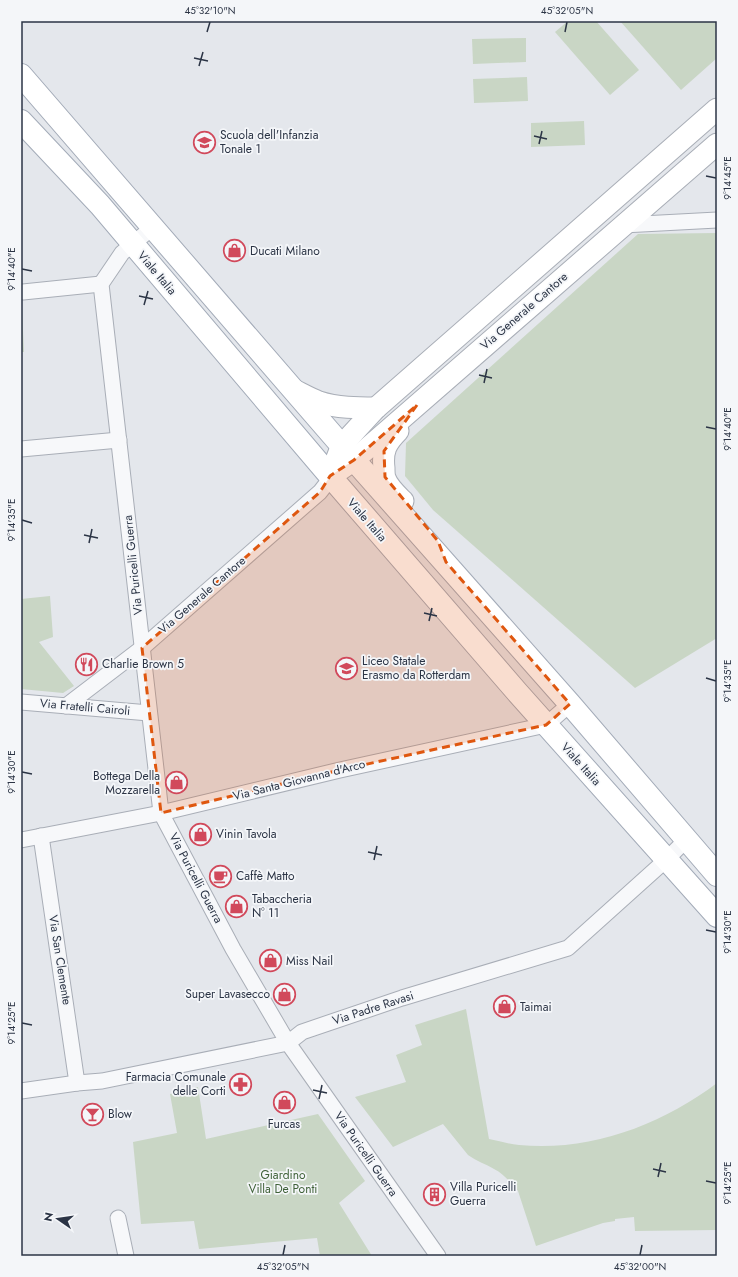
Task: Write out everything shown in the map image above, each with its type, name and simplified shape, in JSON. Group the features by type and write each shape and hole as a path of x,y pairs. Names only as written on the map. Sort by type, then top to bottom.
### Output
{"main road":[{"path":"21,75 348,453 446,562 717,875"},
{"name":"Viale Italia","path":"21,121 100,205 330,476 546,725 717,916"}],"street":[{"name":"Via Generale Cantore","path":"66,706 142,648 320,492 328,483 330,476 348,453 376,408 717,109"},
{"name":"Via Generale Cantore","path":"348,453 417,405 717,144"},
{"path":"623,225 717,220"},
{"path":"23,292 101,284 122,253 153,227"},
{"name":"Via Puricelli Guerra","path":"101,284 161,813 233,949 288,1043 438,1256"},
{"path":"294,390 318,402 330,405 376,408"},
{"path":"417,405 406,424 390,439 384,451 383,461 385,477 390,486 438,541 446,562"},
{"path":"21,449 119,440"},
{"name":"Via Fratelli Cairoli","path":"21,702 149,713"},
{"name":"Via Santa Giovanna d'Arco","path":"21,840 161,813 340,770 546,725 570,704"},
{"name":"Via San Clemente","path":"41,836 78,1083"},
{"name":"Via Padre Ravasi","path":"21,1091 102,1081 288,1043 302,1032 402,998 568,948 686,840"},
{"path":"118,1218 126,1256"}],"highlighted area":[{"path":"417,405 384,451 385,477 438,541 446,562 570,704 546,725 340,770 161,813 142,648 320,492 330,476 354,460"}],"green space":[{"path":"568,21 596,21 639,70 610,95 555,32"},
{"path":"620,21 717,21 717,58 681,90"},
{"path":"526,38 526,62 473,64 472,39"},
{"path":"527,77 528,101 474,103 473,79"},
{"path":"584,121 585,145 531,147 531,123"},
{"path":"717,233 717,638 635,688 433,510 405,476 406,443 638,234"},
{"path":"21,289 24,352 21,352"},
{"path":"50,596 53,637 39,642 74,686 63,693 21,689 21,599"},
{"path":"466,1009 489,1139 515,1145 546,1146 598,1140 648,1123 695,1098 717,1083 717,1230 635,1231 634,1217 615,1219 615,1221 603,1223 536,1246 518,1191 501,1173 468,1155 443,1124 393,1147 355,1097 406,1082 396,1055 422,1045 415,1025"},
{"name":"Giardino Villa De Ponti","path":"198,1087 206,1139 318,1114 365,1181 339,1203 372,1256 320,1256 317,1238 199,1249 194,1221 141,1224 133,1142 177,1133 170,1094"}],"place":[{"name":"Scuola dell'Infanzia Tonale 1","path":"205,142"},
{"name":"Ducati Milano","path":"234,251"},
{"name":"Charlie Brown 5","path":"86,664"},
{"name":"Liceo Statale Erasmo da Rotterdam","path":"347,668"},
{"name":"Bottega Della Mozzarella","path":"176,783"},
{"name":"Vinin Tavola","path":"201,834"},
{"name":"Caffè Matto","path":"221,876"},
{"name":"Tabaccheria N° 11","path":"237,906"},
{"name":"Miss Nail","path":"271,961"},
{"name":"Super Lavasecco","path":"285,994"},
{"name":"Taimai","path":"505,1007"},
{"name":"Farmacia Comunale delle Corti","path":"241,1084"},
{"name":"Furcas","path":"284,1103"},
{"name":"Blow","path":"93,1114"},
{"name":"Villa Puricelli Guerra","path":"435,1194"}]}
